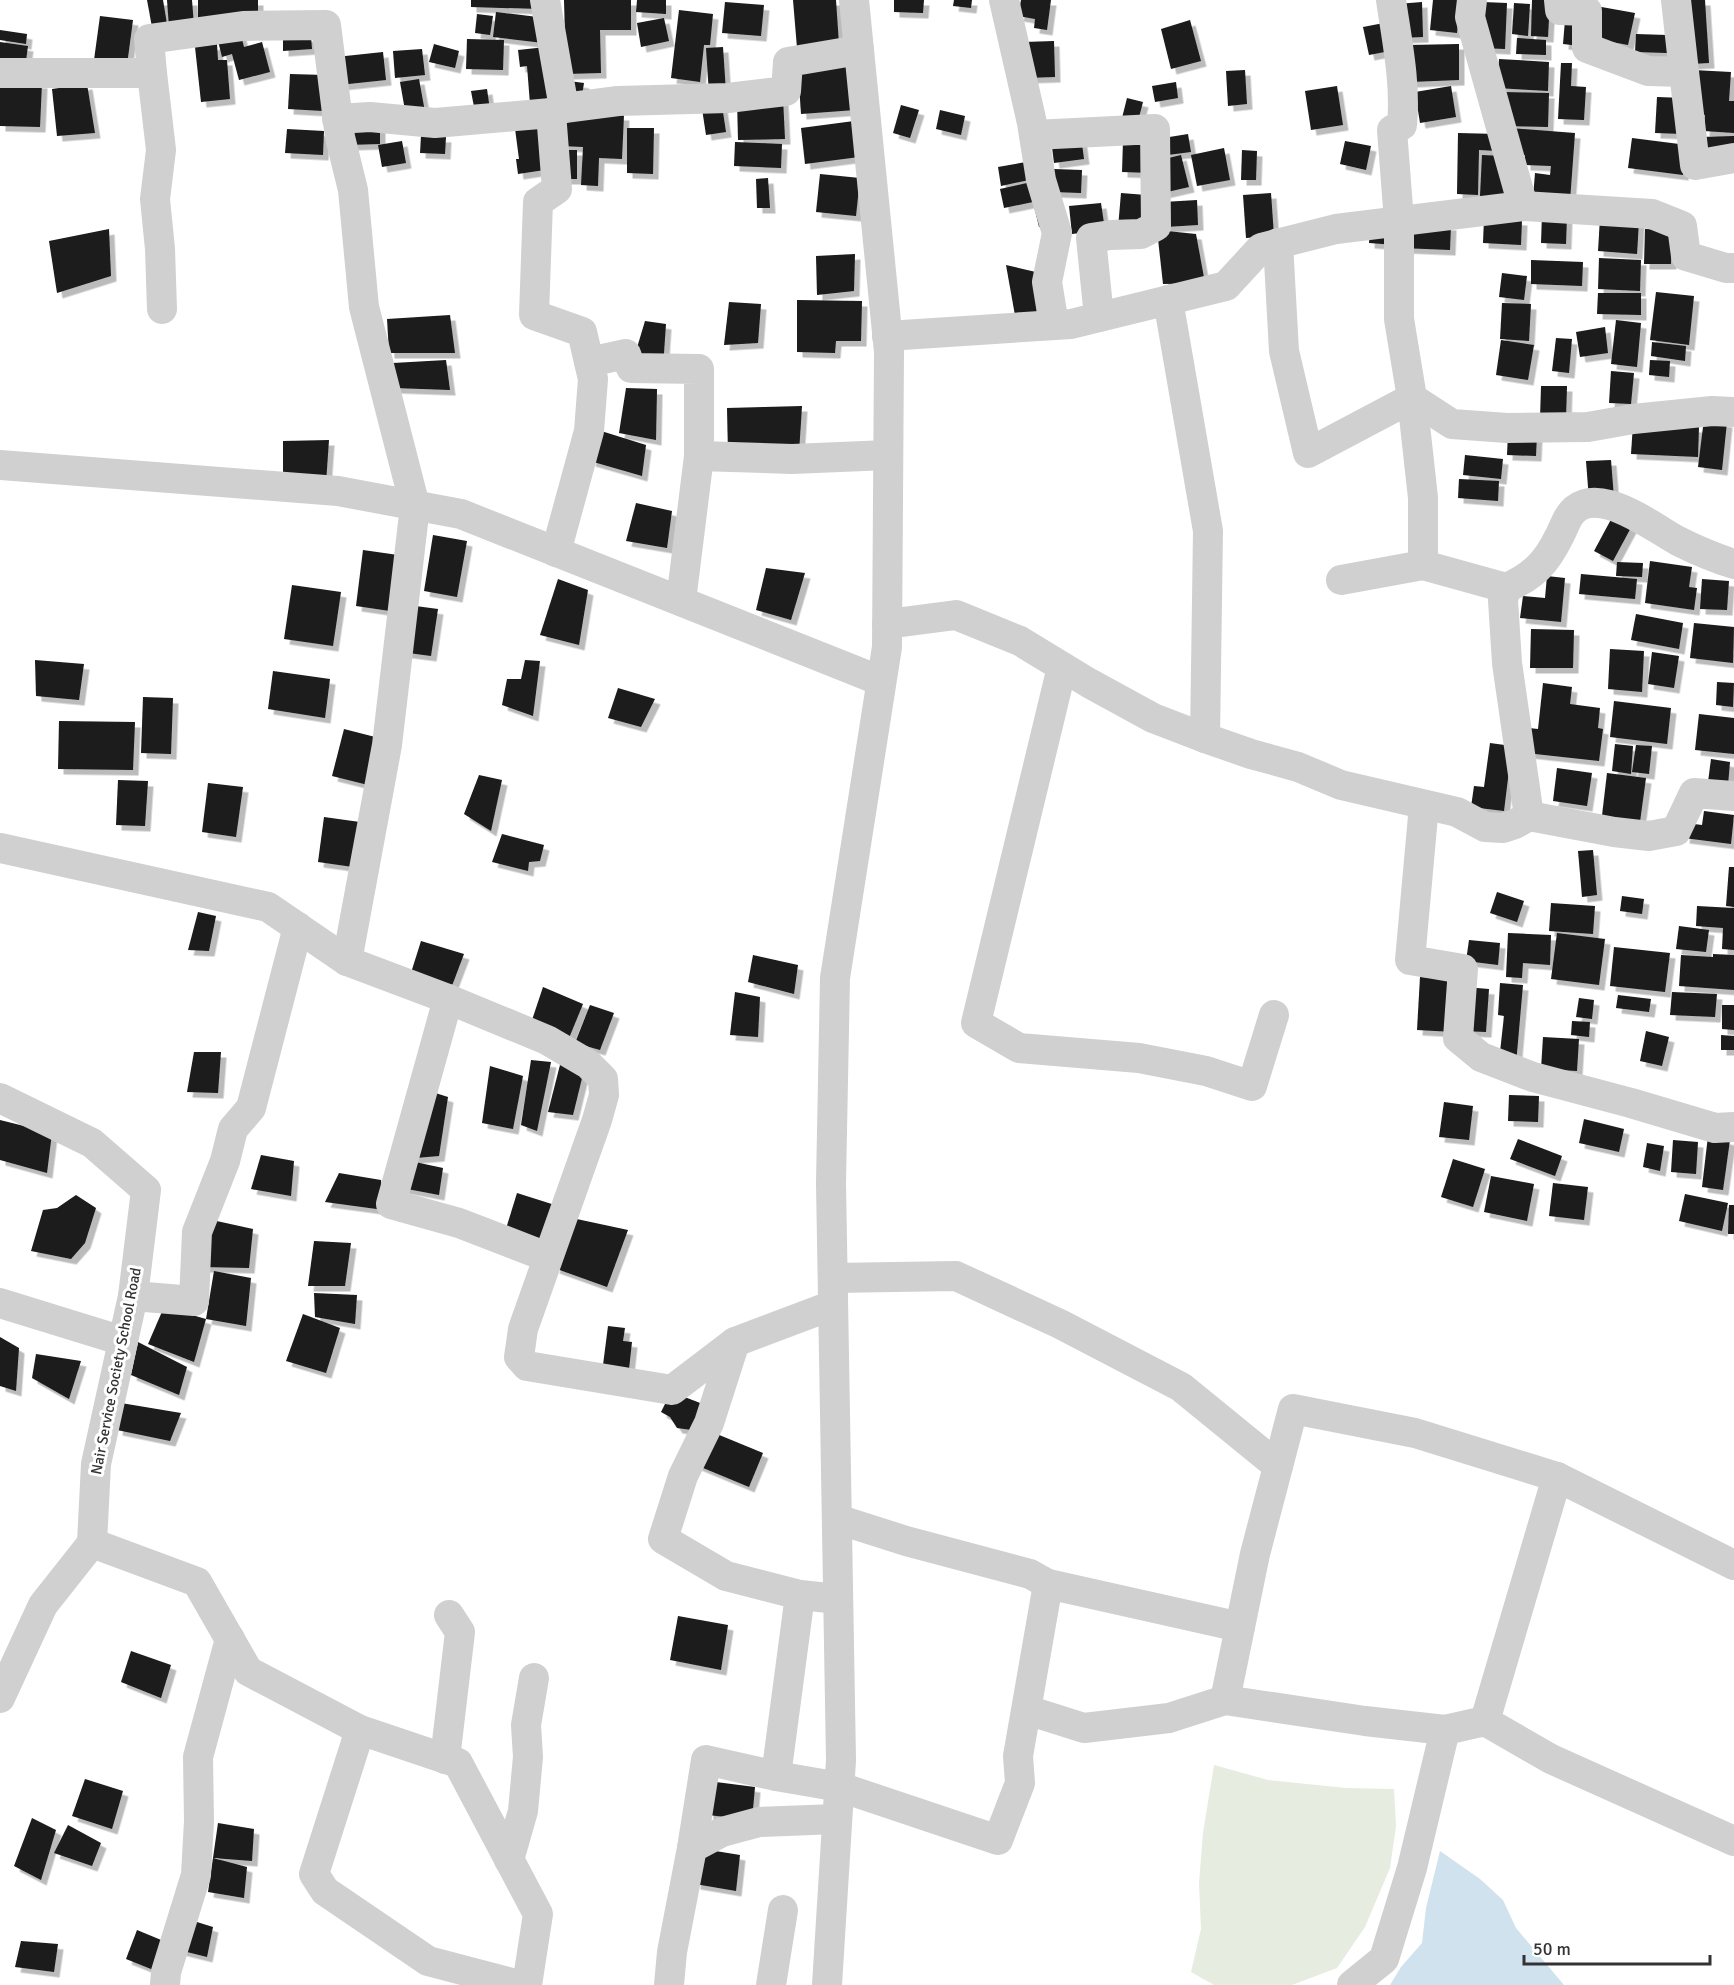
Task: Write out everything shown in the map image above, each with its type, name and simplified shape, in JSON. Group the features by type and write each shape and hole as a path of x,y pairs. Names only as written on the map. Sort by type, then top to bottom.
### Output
{"street":[{"path":"545,0 557,111 557,189 538,201 534,315 582,332 593,379 589,431 556,552"},
{"path":"827,1985 841,1760 831,1183 835,978 887,647 889,352 854,0"},
{"path":"1004,0 1034,135 1041,180 1057,233 1047,282 1054,325"},
{"path":"1391,0 1399,57 1403,113 1402,125 1392,130 1399,221 1400,319 1412,398 1423,498 1423,565"},
{"path":"1472,0 1470,17 1523,206"},
{"path":"1558,0 1560,10 1587,11 1587,48 1648,71 1684,72"},
{"path":"1677,0 1695,165 1734,158"},
{"path":"162,309 160,249 155,199 161,150 149,39 243,26 327,25 337,119 353,190 364,307 415,506 387,745 347,961"},
{"path":"337,119 370,117 435,123 557,111 618,101 728,98 786,91 788,62 859,50"},
{"path":"0,73 152,73"},
{"path":"1034,135 1155,129 1156,226 1141,234 1091,238 1100,317"},
{"path":"887,336 1071,324 1226,286 1261,248 1278,243 1336,229 1523,206 1652,214 1682,226 1686,256 1726,268 1734,268"},
{"path":"1278,243 1284,351 1308,453 1412,398"},
{"path":"1168,300 1208,531 1205,738"},
{"path":"589,362 626,354 631,368 699,369 699,456 681,601"},
{"path":"1412,398 1452,424 1507,428 1588,427 1633,419 1712,411 1734,412"},
{"path":"699,456 792,459 888,455"},
{"path":"0,465 338,491 461,514 882,681"},
{"path":"1341,580 1423,565 1506,588 1518,583 1550,557 1570,512 1585,503 1605,503 1628,510 1688,546 1734,564"},
{"path":"1506,588 1503,600 1507,663 1529,816"},
{"path":"887,624 956,615 1020,641 1153,718 1251,754 1298,767 1341,785 1457,812 1485,827 1503,828 1529,816 1614,832 1649,836 1676,831 1695,793 1734,796"},
{"path":"1062,667 976,1023 1019,1047 1139,1058 1206,1071 1252,1086 1274,1015"},
{"path":"1424,804 1410,960 1463,969 1458,1038 1481,1057 1533,1077 1715,1128 1734,1127"},
{"path":"0,848 267,907 347,961 448,999 547,1041 588,1064 603,1079 604,1095 522,1329 519,1357 527,1366 672,1390 735,1342 833,1292 956,1276 1060,1324 1181,1387 1278,1466"},
{"path":"133,1296 194,1301 197,1232 225,1161 233,1129 251,1108 298,927"},
{"path":"448,999 391,1204 459,1223 547,1257"},
{"name":"Nair Service Society School Road","path":"0,1098 92,1143 146,1190 133,1296 96,1464 92,1543"},
{"path":"0,1303 123,1341"},
{"path":"735,1342 709,1423 683,1476 663,1539 726,1576 800,1596 838,1599"},
{"path":"1225,1700 1255,1554 1293,1409 1415,1433 1557,1477 1734,1566"},
{"path":"1485,1721 1557,1477"},
{"path":"837,1520 1030,1574 1048,1584 1240,1627"},
{"path":"0,1698 42,1605 92,1543 197,1582 248,1671 360,1730 458,1763 538,1914 527,1985"},
{"path":"669,1985 672,1952 706,1760 776,1776 840,1787 998,1840 1020,1783 1018,1756 1048,1584"},
{"path":"776,1776 800,1596"},
{"path":"445,1759 460,1632 449,1615"},
{"path":"165,1985 166,1972 196,1875 199,1821 198,1757 230,1639"},
{"path":"509,1860 523,1811 528,1757 526,1725 534,1678"},
{"path":"1027,1710 1084,1728 1169,1718 1225,1700 1365,1721 1445,1730 1485,1721 1551,1759 1734,1841"},
{"path":"360,1730 314,1874 325,1891 428,1961 519,1985"},
{"path":"1352,1985 1384,1959 1412,1868 1445,1730"},
{"path":"692,1848 722,1832 759,1822 837,1819"},
{"path":"771,1985 783,1910"}],"shaded area":[{"path":"1214,1765 1268,1780 1346,1788 1394,1789 1396,1826 1390,1868 1365,1927 1337,1968 1292,1985 1214,1985 1191,1972 1201,1929 1199,1883 1203,1833"}],"water":[{"path":"1440,1851 1480,1879 1503,1900 1516,1928 1564,1985 1390,1985 1401,1967 1422,1943 1426,1908"}],"building":[{"path":"147,0 163,0 167,24 152,27"},
{"path":"167,0 192,0 194,26 169,27"},
{"path":"198,0 258,0 258,19 198,20"},
{"path":"471,0 541,0 540,9 471,7"},
{"path":"564,0 631,0 631,30 600,30 601,73 566,74"},
{"path":"637,0 666,0 666,14 636,12"},
{"path":"793,0 836,0 839,44 797,48"},
{"path":"894,0 924,0 923,13 894,12"},
{"path":"954,0 972,0 971,8 953,6"},
{"path":"1021,0 1051,0 1047,30 1034,28 1035,19 1018,16"},
{"path":"1433,0 1460,0 1457,33 1430,30"},
{"path":"1532,0 1550,0 1548,37 1531,36"},
{"path":"1687,0 1705,0 1709,63 1691,64"},
{"path":"725,2 764,5 761,36 722,33"},
{"path":"1422,2 1423,37 1399,38 1397,4"},
{"path":"1483,2 1507,3 1505,49 1481,48"},
{"path":"1514,3 1530,4 1528,36 1512,34"},
{"path":"1596,6 1635,13 1628,45 1590,38"},
{"path":"679,10 713,14 710,45 704,45 700,82 671,78"},
{"path":"496,12 546,18 543,43 493,37"},
{"path":"477,14 493,16 490,35 475,33"},
{"path":"100,16 133,20 127,65 94,60"},
{"path":"664,18 669,41 641,47 637,23"},
{"path":"1190,20 1201,61 1171,69 1161,29"},
{"path":"1565,20 1583,22 1580,46 1563,44"},
{"path":"1389,22 1395,50 1369,55 1363,27"},
{"path":"0,30 27,34 26,44 0,40"},
{"path":"240,31 244,47 262,42 270,72 239,80 232,54 222,57 217,37"},
{"path":"1636,34 1667,35 1667,53 1635,52"},
{"path":"311,36 312,49 283,51 283,38"},
{"path":"1517,38 1546,40 1546,55 1516,54"},
{"path":"467,39 504,40 503,70 466,69"},
{"path":"1054,41 1055,77 1025,78 1024,42"},
{"path":"0,42 28,46 25,68 0,65"},
{"path":"217,44 218,60 227,60 230,99 201,102 195,47"},
{"path":"434,44 459,51 455,68 429,62"},
{"path":"1459,44 1459,80 1410,82 1409,45"},
{"path":"546,47 550,102 530,104 527,66 520,67 518,50"},
{"path":"723,47 726,92 709,94 706,48"},
{"path":"422,49 425,75 395,78 393,51"},
{"path":"383,52 386,80 339,85 336,57"},
{"path":"1499,59 1549,62 1548,91 1497,88"},
{"path":"1561,63 1572,63 1571,86 1586,87 1584,120 1558,119"},
{"path":"852,66 855,110 801,114 798,70"},
{"path":"1245,70 1247,104 1228,106 1226,71"},
{"path":"1693,70 1731,72 1729,101 1734,101 1734,133 1704,131 1705,115 1691,114"},
{"path":"290,74 325,75 323,111 288,109"},
{"path":"419,79 425,112 406,116 400,82"},
{"path":"0,81 42,83 40,127 0,126"},
{"path":"569,81 584,83 581,102"},
{"path":"1176,82 1178,98 1155,102 1152,86"},
{"path":"87,84 95,133 57,136 52,89"},
{"path":"1337,86 1343,125 1311,130 1305,91"},
{"path":"1451,86 1456,117 1420,123 1415,92"},
{"path":"487,89 490,110 475,112 471,91"},
{"path":"1503,92 1549,93 1548,127 1501,126"},
{"path":"1657,97 1685,98 1683,134 1655,133"},
{"path":"783,98 785,139 738,140 737,100"},
{"path":"1127,98 1143,102 1137,125 1121,122"},
{"path":"721,99 726,132 706,135 701,102"},
{"path":"901,105 919,110 910,138 893,133"},
{"path":"940,110 965,116 961,135 936,129"},
{"path":"563,113 624,115 622,159 599,158 598,186 581,185 583,147 561,146"},
{"path":"544,116 551,169 518,174 516,159 519,159 514,121"},
{"path":"854,121 859,157 805,164 801,128"},
{"path":"347,123 380,123 380,144 347,145"},
{"path":"627,128 654,128 653,174 627,173"},
{"path":"1509,128 1575,133 1570,201 1533,198 1535,173 1550,175 1551,166 1525,165 1525,155 1507,154"},
{"path":"287,129 324,131 323,155 285,153"},
{"path":"1458,133 1498,134 1498,151 1479,150 1478,195 1457,194"},
{"path":"1188,134 1191,152 1160,156 1157,139"},
{"path":"421,136 446,137 445,154 420,153"},
{"path":"1081,136 1084,159 1054,163 1051,139"},
{"path":"1734,136 1734,155 1700,157 1700,137"},
{"path":"1632,138 1687,145 1683,175 1628,168"},
{"path":"1123,140 1154,141 1152,173 1122,172"},
{"path":"402,141 406,163 382,167 378,145"},
{"path":"1345,141 1371,146 1366,170 1340,164"},
{"path":"735,142 782,144 781,168 734,166"},
{"path":"1224,148 1230,180 1197,186 1191,155"},
{"path":"559,150 577,150 577,179 559,179"},
{"path":"1242,150 1257,151 1256,180 1241,180"},
{"path":"1181,155 1189,187 1163,193 1156,161"},
{"path":"1482,155 1506,156 1505,197 1480,196"},
{"path":"1026,162 1029,180 1001,186 998,167"},
{"path":"1054,169 1082,170 1081,193 1053,192"},
{"path":"820,174 860,178 856,216 816,212"},
{"path":"768,178 770,208 757,208 756,179"},
{"path":"1036,181 1045,225 1039,227 1033,202 1004,208 1000,189"},
{"path":"1121,193 1146,195 1144,230 1118,228"},
{"path":"1271,193 1274,236 1246,238 1243,195"},
{"path":"1197,200 1198,225 1165,227 1163,202"},
{"path":"1101,203 1105,230 1072,234 1069,206"},
{"path":"1542,214 1567,216 1566,244 1541,243"},
{"path":"1484,218 1522,220 1521,245 1483,243"},
{"path":"1600,218 1639,221 1637,254 1598,251"},
{"path":"1403,223 1451,225 1450,250 1402,248"},
{"path":"1370,227 1396,245 1369,243"},
{"path":"109,229 111,276 57,293 49,241"},
{"path":"1645,229 1672,230 1671,264 1644,264"},
{"path":"1157,230 1196,234 1205,283 1163,284"},
{"path":"855,254 854,291 817,295 816,256"},
{"path":"1599,258 1641,260 1640,291 1598,289"},
{"path":"1531,260 1583,262 1582,286 1531,284"},
{"path":"1006,265 1040,273 1048,313 1016,321"},
{"path":"1502,273 1527,276 1524,300 1499,297"},
{"path":"1656,292 1694,296 1689,345 1650,340"},
{"path":"1598,293 1641,293 1641,315 1597,314"},
{"path":"797,300 862,301 861,341 836,341 835,353 797,352"},
{"path":"729,302 761,304 758,343 724,345"},
{"path":"1502,303 1531,304 1529,341 1500,339"},
{"path":"450,315 455,353 389,353 387,319"},
{"path":"1616,320 1641,323 1637,367 1611,364"},
{"path":"645,321 666,324 663,367 633,361"},
{"path":"1605,327 1608,353 1580,357 1576,332"},
{"path":"1556,338 1572,339 1569,373 1552,371"},
{"path":"1501,340 1534,345 1528,380 1496,375"},
{"path":"1652,342 1686,346 1685,361 1651,356"},
{"path":"446,360 450,390 394,388 393,363"},
{"path":"1650,360 1670,361 1669,377 1649,375"},
{"path":"1611,371 1634,373 1631,404 1609,403"},
{"path":"1541,386 1567,386 1566,419 1540,418"},
{"path":"626,388 657,389 656,440 619,433"},
{"path":"802,406 799,453 728,455 727,408"},
{"path":"1704,419 1727,422 1722,470 1698,467"},
{"path":"1633,424 1699,427 1698,457 1631,454"},
{"path":"598,430 646,445 642,476 590,461"},
{"path":"1508,433 1537,434 1536,456 1507,455"},
{"path":"329,440 326,483 283,478 283,441"},
{"path":"1465,455 1503,459 1501,479 1463,475"},
{"path":"1611,460 1614,498 1589,500 1586,461"},
{"path":"1459,479 1499,481 1498,501 1458,498"},
{"path":"636,503 672,511 667,548 626,541"},
{"path":"1615,512 1634,522 1613,561 1594,551"},
{"path":"433,535 467,541 457,597 424,591"},
{"path":"363,550 398,555 390,611 356,606"},
{"path":"1650,561 1692,567 1689,587 1697,588 1694,610 1645,603"},
{"path":"1617,562 1643,563 1642,577 1616,576"},
{"path":"766,568 805,573 791,620 756,610"},
{"path":"1581,574 1637,579 1635,599 1579,594"},
{"path":"1547,576 1565,578 1561,622 1520,618 1523,596 1545,598"},
{"path":"558,579 588,590 579,645 540,635"},
{"path":"1702,579 1729,581 1727,610 1700,609"},
{"path":"292,585 341,592 333,646 284,639"},
{"path":"408,605 438,609 431,656 401,652"},
{"path":"1636,614 1683,623 1679,649 1631,640"},
{"path":"1694,623 1734,627 1733,663 1690,658"},
{"path":"1531,629 1574,630 1573,668 1530,668"},
{"path":"1610,649 1644,651 1642,692 1608,689"},
{"path":"1652,652 1679,656 1674,688 1648,684"},
{"path":"35,660 84,664 79,700 36,696"},
{"path":"525,660 540,661 533,716 502,705 507,679 521,679"},
{"path":"273,671 330,679 325,718 268,709"},
{"path":"1717,682 1734,683 1733,707 1716,705"},
{"path":"1543,683 1572,687 1570,704 1600,708 1598,728 1603,729 1599,761 1526,753 1529,728 1538,729"},
{"path":"618,688 655,699 641,727 608,718"},
{"path":"143,697 173,698 171,754 141,753"},
{"path":"1614,701 1671,708 1667,744 1610,737"},
{"path":"1699,714 1734,718 1734,754 1695,750"},
{"path":"59,721 135,722 133,770 58,769"},
{"path":"344,729 379,738 368,785 332,776"},
{"path":"1490,743 1512,746 1504,811 1471,807 1474,786 1484,787"},
{"path":"1615,744 1633,746 1631,774 1612,771"},
{"path":"1636,745 1652,746 1649,774 1632,772"},
{"path":"1711,759 1730,762 1728,785 1708,782"},
{"path":"1557,768 1592,773 1587,806 1553,801"},
{"path":"1607,773 1646,778 1639,829 1601,824"},
{"path":"479,775 502,780 491,831 464,814"},
{"path":"118,780 148,781 145,826 116,825"},
{"path":"208,783 243,787 236,837 202,832"},
{"path":"1704,811 1734,815 1731,844 1684,838 1686,823 1702,825"},
{"path":"324,817 367,823 360,868 318,862"},
{"path":"502,834 544,845 540,861 529,862 528,871 492,862"},
{"path":"1593,850 1597,895 1582,897 1578,851"},
{"path":"1729,867 1734,867 1734,907 1726,906"},
{"path":"1497,892 1524,901 1517,922 1490,913"},
{"path":"1622,896 1644,899 1642,914 1620,911"},
{"path":"1551,903 1595,906 1593,934 1549,931"},
{"path":"1697,906 1734,908 1734,950 1722,949 1723,928 1696,926"},
{"path":"198,912 216,916 209,951 188,950"},
{"path":"1679,926 1709,930 1706,952 1676,949"},
{"path":"1508,933 1551,935 1550,965 1523,963 1522,978 1506,977"},
{"path":"1557,933 1605,939 1599,985 1551,979"},
{"path":"1469,940 1500,943 1498,965 1466,961"},
{"path":"421,941 464,954 450,991 410,976"},
{"path":"1614,947 1670,953 1665,992 1610,986"},
{"path":"1713,954 1734,955 1734,990 1679,986 1681,955 1713,957"},
{"path":"753,955 798,965 794,994 748,982"},
{"path":"1420,977 1457,979 1454,1032 1417,1030"},
{"path":"1500,983 1523,985 1516,1064 1499,1061 1504,1016 1498,1015"},
{"path":"543,987 583,1004 569,1038 531,1023"},
{"path":"1465,987 1489,989 1486,1032 1462,1031"},
{"path":"735,992 760,997 758,1037 730,1035"},
{"path":"1672,992 1717,994 1715,1017 1670,1015"},
{"path":"1618,995 1651,999 1649,1012 1616,1008"},
{"path":"1579,998 1594,1000 1592,1019 1576,1017"},
{"path":"590,1005 614,1013 600,1050 575,1043"},
{"path":"1722,1005 1734,1005 1734,1030 1722,1029"},
{"path":"1572,1021 1590,1022 1589,1037 1571,1035"},
{"path":"1646,1031 1669,1037 1662,1066 1640,1061"},
{"path":"1721,1035 1734,1036 1734,1050 1721,1050"},
{"path":"1543,1037 1579,1039 1577,1071 1541,1069"},
{"path":"194,1052 221,1052 218,1093 187,1092"},
{"path":"531,1060 551,1062 537,1131 521,1125"},
{"path":"561,1061 585,1066 573,1115 548,1112"},
{"path":"490,1066 523,1076 513,1129 482,1123"},
{"path":"426,1090 448,1097 439,1156 404,1159"},
{"path":"1509,1095 1539,1096 1538,1122 1508,1121"},
{"path":"1444,1102 1473,1106 1469,1140 1439,1137"},
{"path":"1584,1119 1624,1129 1619,1152 1579,1143"},
{"path":"0,1120 52,1133 47,1173 0,1160"},
{"path":"1708,1136 1730,1140 1723,1190 1702,1187"},
{"path":"1518,1139 1562,1156 1555,1176 1510,1159"},
{"path":"1673,1140 1698,1142 1696,1174 1671,1172"},
{"path":"1647,1143 1664,1146 1660,1171 1643,1167"},
{"path":"261,1155 294,1161 291,1196 251,1189"},
{"path":"1453,1159 1485,1169 1473,1207 1441,1197"},
{"path":"415,1162 443,1168 439,1195 402,1188"},
{"path":"339,1173 381,1180 384,1210 325,1202"},
{"path":"1491,1176 1534,1184 1527,1221 1484,1212"},
{"path":"1553,1183 1588,1187 1584,1220 1549,1216"},
{"path":"517,1193 558,1206 545,1244 505,1232"},
{"path":"1685,1194 1728,1203 1722,1231 1679,1221"},
{"path":"76,1195 96,1208 85,1243 71,1259 31,1251 43,1210 57,1208"},
{"path":"1729,1205 1734,1205 1734,1234 1728,1234"},
{"path":"203,1218 253,1229 249,1268 202,1267"},
{"path":"572,1218 628,1230 607,1287 554,1268"},
{"path":"314,1241 351,1243 345,1286 308,1286"},
{"path":"214,1271 251,1278 246,1326 206,1319"},
{"path":"314,1293 357,1295 355,1324 315,1317"},
{"path":"164,1307 206,1319 194,1362 148,1344"},
{"path":"303,1314 340,1328 326,1373 286,1361"},
{"path":"608,1326 625,1328 623,1341 632,1342 629,1369 603,1365"},
{"path":"0,1337 19,1348 16,1391 0,1386"},
{"path":"138,1342 187,1367 179,1395 131,1375"},
{"path":"36,1354 81,1361 69,1399 32,1378"},
{"path":"682,1396 708,1406 699,1431 677,1428 670,1417 661,1412 667,1400"},
{"path":"121,1403 181,1413 170,1441 117,1430"},
{"path":"712,1432 763,1453 749,1487 696,1465"},
{"path":"678,1616 728,1625 721,1670 670,1660"},
{"path":"131,1651 171,1665 161,1698 121,1682"},
{"path":"85,1779 123,1791 112,1829 72,1816"},
{"path":"708,1781 755,1787 752,1820 708,1815"},
{"path":"32,1818 56,1830 41,1880 14,1866"},
{"path":"218,1823 254,1829 252,1861 213,1858"},
{"path":"68,1825 101,1843 92,1866 54,1853"},
{"path":"697,1848 740,1855 736,1891 695,1884"},
{"path":"213,1858 247,1867 244,1898 208,1892"},
{"path":"184,1918 213,1927 207,1957 179,1950"},
{"path":"137,1930 166,1942 156,1971 126,1959"},
{"path":"21,1941 58,1944 54,1972 15,1967"}]}
